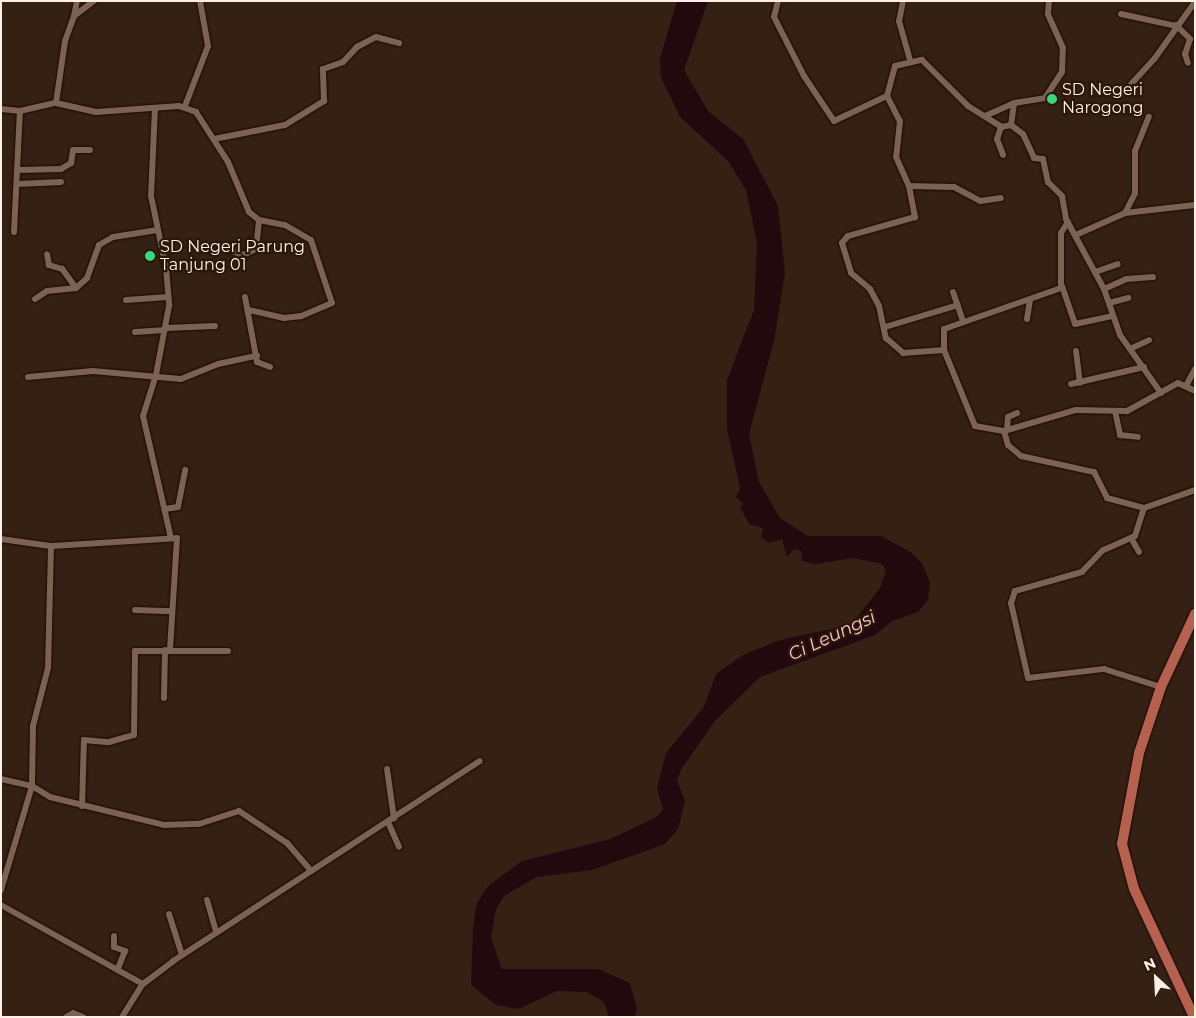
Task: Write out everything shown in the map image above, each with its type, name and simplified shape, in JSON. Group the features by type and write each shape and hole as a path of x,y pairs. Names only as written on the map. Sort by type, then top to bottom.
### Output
{"main road":[{"path":"1194,1017 1122,854 1132,781 1161,687 1195,614"}],"street":[{"path":"56,103 62,50 74,16 77,1"},
{"path":"74,16 94,1"},
{"path":"185,106 208,46 200,1"},
{"path":"778,1 774,17 804,76 834,121 887,96"},
{"path":"902,1 899,21 910,60"},
{"path":"985,116 1014,103 1045,98 1062,72 1063,48 1048,14 1048,1"},
{"path":"1121,95 1156,58 1176,25 1195,2"},
{"path":"1121,14 1176,25 1190,40 1185,54 1188,63"},
{"path":"214,139 285,125 324,101 323,69 343,62 357,47 376,37 399,43"},
{"path":"944,350 903,354 886,338 885,327 870,289 851,273 842,243 848,236 913,219 916,212 909,186 896,157 902,128 887,96 893,68 910,60 925,61 954,95 1001,127 1011,125 1023,134 1034,158 1043,159 1048,182 1062,196 1068,222 1078,234 1104,288 1113,316 1130,349 1144,366 1161,393"},
{"path":"1,109 20,111 56,103 96,112 185,106 196,112 214,139 244,203 259,220 301,233 311,240 319,259 330,305 284,318 250,310"},
{"path":"1011,125 1014,103"},
{"path":"155,108 151,196 168,297 165,329 156,375 143,416 166,509 171,538"},
{"path":"14,232 18,184 20,111"},
{"path":"1125,213 1135,193 1134,151 1150,117"},
{"path":"1001,127 997,139 1003,155"},
{"path":"18,170 61,169 71,163 73,150 90,150"},
{"path":"18,184 61,182"},
{"path":"909,186 954,187 980,201 1001,198"},
{"path":"1078,234 1125,213 1195,205"},
{"path":"220,248 243,254 256,249 259,220"},
{"path":"1068,222 1061,233 1062,286 1076,325 1113,316"},
{"path":"34,299 44,292 76,288 87,278 99,245 113,237 157,230"},
{"path":"47,254 48,265 62,269 76,288"},
{"path":"1096,272 1118,264"},
{"path":"1104,288 1126,278 1153,277"},
{"path":"1062,286 1030,300 963,320 942,331 944,350 975,426 1006,430 1076,410 1115,411 1133,409 1161,393 1188,384 1195,369"},
{"path":"954,292 963,320"},
{"path":"126,300 168,297"},
{"path":"245,297 250,310 259,365 270,367"},
{"path":"1109,303 1128,298"},
{"path":"1027,319 1030,300"},
{"path":"885,327 958,304"},
{"path":"135,332 215,326"},
{"path":"1130,349 1149,340"},
{"path":"1076,351 1080,383"},
{"path":"28,377 93,371 156,375 181,380 218,364 257,356"},
{"path":"1071,384 1144,366"},
{"path":"1188,384 1195,390"},
{"path":"1115,411 1120,435 1138,436"},
{"path":"1017,413 1008,417 1006,430 1008,445 1021,456 1090,470 1107,498 1144,508 1195,490"},
{"path":"166,509 178,505 185,470"},
{"path":"1144,508 1139,532 1132,538 1103,550 1082,572 1015,591 1011,603 1028,678 1104,669 1161,687"},
{"path":"1,539 50,546 177,538 164,698"},
{"path":"1132,538 1139,552"},
{"path":"1,890 32,786 33,726 48,668 50,546"},
{"path":"135,610 172,611"},
{"path":"82,806 84,740 132,738 135,651 228,651"},
{"path":"122,1017 143,984 182,955 480,761"},
{"path":"387,769 391,820 399,847"},
{"path":"1,779 32,786 50,797 82,806 177,826 240,811 287,843 312,871"},
{"path":"207,900 216,932"},
{"path":"1,905 85,949 101,963 118,968 143,984"},
{"path":"169,914 182,955"},
{"path":"114,936 115,949 124,951 118,968"},
{"path":"66,1017 83,1017"}],"water":[{"name":"Ci Leungsi","path":"677,1 708,1 684,70 708,111 743,139 778,206 785,273 774,341 749,434 759,482 780,518 808,536 881,536 909,551 922,563 930,583 928,600 918,612 892,621 875,635 760,677 715,721 682,768 677,780 685,801 678,829 665,844 592,870 537,877 504,896 496,909 491,938 502,969 598,969 630,983 637,1009 634,1017 609,1017 604,1002 587,992 557,991 518,1009 496,1005 471,985 473,928 477,903 488,886 522,861 610,839 655,818 663,810 657,788 666,753 704,707 716,674 743,655 780,640 851,625 880,588 886,571 882,564 853,558 816,564 802,561 801,551 794,549 787,557 782,539 769,543 761,537 763,528 749,524 740,507 743,504 736,497 740,488 727,429 727,380 754,310 757,243 746,190 728,161 680,117 661,77 660,58"}],"place":[{"name":"SD Negeri Narogong","path":"1052,99"},
{"name":"SD Negeri Parung Tanjung 01","path":"150,256"}]}
